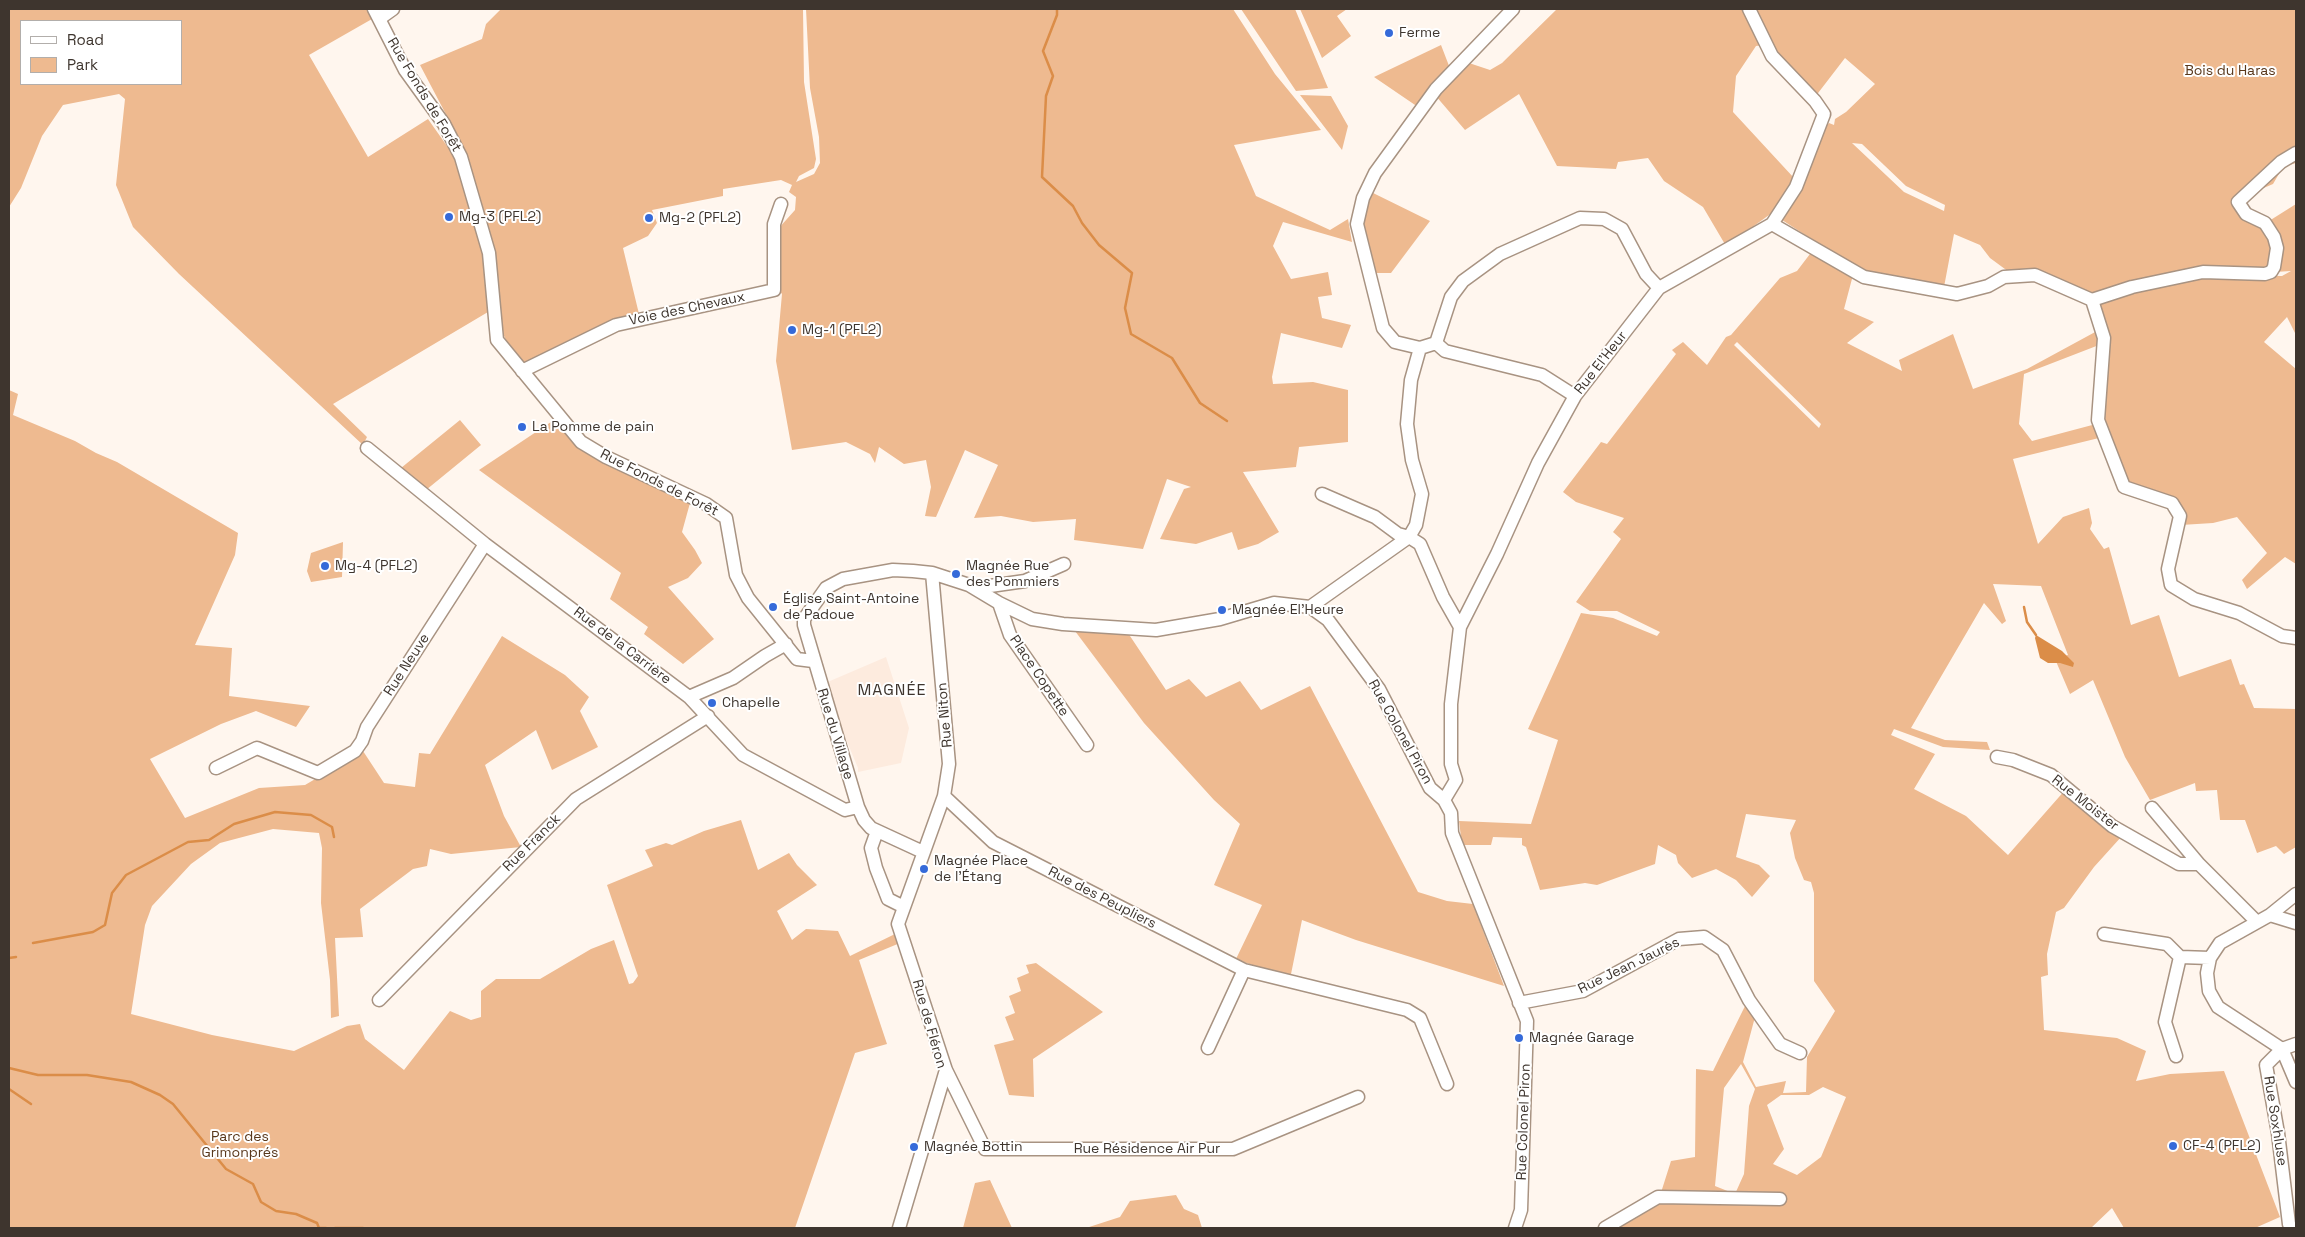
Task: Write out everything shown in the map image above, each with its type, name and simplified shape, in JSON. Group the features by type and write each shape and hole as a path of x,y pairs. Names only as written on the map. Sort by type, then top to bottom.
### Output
{"street":[{"path":"377,14 393,9"},
{"path":"1436,343 1420,348 1395,342 1383,328 1357,224 1363,198 1375,173 1436,89 1513,9"},
{"name":"Rue El'Heur","path":"1444,800 1456,780 1451,764 1451,704 1460,627 1497,554 1538,463 1575,396 1659,288 1772,224 1796,187 1824,114 1815,101 1772,56 1749,9"},
{"name":"Rue Fonds de Forêt","path":"377,14 405,70 444,124 462,157 489,253 497,340 581,442 606,457 706,504 726,518 736,575 748,598 786,644"},
{"path":"1772,224 1864,277 1958,294 1988,286 2004,277 2035,275 2092,300 2132,287 2203,272 2265,274 2271,272 2274,267 2277,248 2274,237 2266,223 2246,214 2238,202 2268,173 2296,153"},
{"name":"Voie des Chevaux","path":"522,370 616,325 774,290 774,224 781,204"},
{"path":"1436,343 1451,297 1463,281 1500,254 1580,218 1604,220 1622,229 1646,274 1659,288"},
{"path":"2092,300 2104,338 2098,420 2124,487 2172,503 2180,516 2168,569 2172,585 2194,599 2239,613 2282,636 2296,638"},
{"path":"1436,343 1445,351 1542,375 1575,396"},
{"path":"932,574 969,585 998,603 1032,619 1064,624 1156,630 1220,619 1274,603 1310,607 1409,537 1416,526 1422,494 1412,460 1407,424 1411,380 1420,348"},
{"name":"Rue de la Carrière","path":"367,448 485,544 690,697 743,755 845,810 858,807"},
{"path":"1322,494 1376,517 1398,534 1409,537 1420,544 1443,597 1460,627"},
{"name":"Rue Neuve","path":"216,768 257,748 318,772 355,751 362,742 366,727 485,544"},
{"path":"979,591 990,586 1025,581 1064,564"},
{"name":"Rue du Village","path":"858,807 813,661 804,619 826,588 842,579 893,570 932,574"},
{"name":"Rue Niton","path":"923,852 944,796 949,764 932,574"},
{"name":"Place Copette","path":"998,603 1010,635 1087,745"},
{"name":"Rue Colonel Piron","path":"1310,607 1328,620 1379,689 1430,788 1444,800 1451,812 1452,833 1518,1003 1527,1021 1521,1210 1515,1228"},
{"path":"690,697 733,678 764,656 786,644 798,659 813,661"},
{"name":"Rue Franck","path":"379,1000 576,798 708,716"},
{"name":"Rue Moister","path":"1997,756 2013,760 2051,775 2112,826 2179,864 2199,864"},
{"name":"Rue des Peupliers","path":"944,796 993,842 1244,970 1406,1010 1420,1018 1447,1084"},
{"path":"858,807 864,820 877,830 923,852"},
{"path":"2152,808 2199,864 2256,922"},
{"path":"877,830 871,848 876,868 888,899 904,907"},
{"name":"Rue de Fléron","path":"899,1228 946,1070 898,924 923,852"},
{"path":"2296,894 2270,915 2220,943 2210,958 2207,973 2208,992 2218,1007 2282,1049 2296,1082"},
{"path":"2270,915 2296,923"},
{"path":"2104,934 2167,944 2180,957 2210,958"},
{"name":"Rue Jean Jaurès","path":"1518,1003 1583,991 1679,939 1704,937 1723,950 1749,1000 1780,1044 1800,1053"},
{"path":"2176,1056 2165,1022 2180,957"},
{"path":"1208,1048 1244,970"},
{"path":"2282,1049 2296,1044"},
{"name":"Rue Soxhluse","path":"2282,1049 2266,1065 2291,1228"},
{"name":"Rue Résidence Air Pur","path":"946,1070 985,1150 1232,1149 1358,1097"},
{"path":"1605,1228 1658,1196 1780,1199"}],"shaded area":[{"path":"2036,635 2062,651 2074,663 2073,667 2060,663 2048,663 2040,658"},
{"path":"886,657 909,728 901,763 858,772 823,684"}],"green space":[{"path":"9,9 367,9 372,19 309,55 368,157 428,119 459,163 487,260 488,312 333,404 367,437 363,445 179,274 133,227 116,185 125,99 119,94 63,105 42,136 21,188 9,207"},
{"path":"501,9 803,9 804,82 816,159 814,168 799,176 796,182 814,174 820,163 819,137 810,88 806,9 1233,9 1275,74 1321,130 1234,145 1256,196 1330,230 1348,219 1352,242 1283,222 1273,246 1291,279 1328,272 1332,295 1318,297 1322,318 1351,325 1342,348 1281,333 1272,377 1273,384 1313,382 1348,390 1348,442 1299,447 1296,467 1243,472 1279,532 1258,544 1238,550 1232,532 1196,544 1160,539 1184,489 1191,487 1167,479 1143,549 1074,540 1076,519 1033,522 1001,516 974,518 998,465 965,450 936,517 925,516 931,487 926,460 904,464 879,447 875,463 870,454 846,442 792,450 776,361 782,294 777,288 778,229 795,210 796,197 789,192 792,185 781,180 723,189 723,196 652,210 657,223 648,236 623,248 639,314 525,363 513,356 501,329 495,264 450,122 420,65 482,39 486,24"},
{"path":"1241,9 1295,9 1328,88 1296,91"},
{"path":"1300,9 1347,9 1337,16 1351,36 1322,58"},
{"name":"Bois du Haras","path":"1557,9 2296,9 2296,163 2283,167 2273,184 2245,196 2251,220 2266,229 2272,242 2268,269 2198,268 2090,296 2009,272 1990,258 1980,245 1954,234 1944,287 1866,274 1782,220 1818,135 1829,123 1834,125 1835,119 1846,112 1875,84 1845,58 1815,97 1810,87 1770,44 1756,46 1736,76 1733,112 1794,178 1776,210 1726,246 1703,207 1664,181 1648,158 1618,162 1616,169 1557,166 1519,94 1465,130 1435,95 1466,62 1490,70 1502,63","holes":["1852,143 1862,144 1906,186 1945,205 1944,211 1904,192"]},
{"path":"1441,45 1451,71 1418,107 1374,77"},
{"path":"1300,95 1331,96 1348,126 1342,150"},
{"path":"1369,191 1430,221 1391,273 1371,273 1359,223"},
{"path":"2296,204 2296,335 2287,317 2264,342 2296,369 2296,564 2285,557 2247,589 2242,580 2267,553 2237,517 2213,523 2181,525 2177,502 2124,480 2100,420 2105,340 2095,306 2122,291 2218,275 2282,276 2291,271 2275,272 2269,221"},
{"path":"1813,250 1853,275 1844,309 1874,322 1847,343 1902,371 1899,360 1953,334 1973,389 2027,369 2097,331 2099,345 2024,374 2019,424 2032,441 2096,424 2099,438 2013,459 2038,544 2063,517 2089,508 2092,523 2090,529 2104,549 2109,547 2131,625 2159,615 2179,677 2231,659 2240,685 2244,684 2254,708 2296,709 2296,847 2284,854 2276,846 2257,853 2245,820 2220,820 2217,790 2196,791 2195,783 2150,800 2125,757 2093,680 2070,694 2055,659 2068,655 2041,586 1993,584 2006,621 2002,624 1984,603 1911,728 1945,740 1987,742 1990,750 1943,747 1894,729 1891,735 1935,754 1914,789 1966,816 2008,855 2066,789 2122,836 2094,867 2064,908 2056,912 2047,954 2048,975 2041,977 2044,1030 2117,1038 2146,1051 2136,1081 2170,1074 2224,1071 2280,1217 2255,1228 2124,1228 2112,1208 2091,1228 1613,1228 1658,1202 1671,1161 1695,1157 1696,1069 1713,1071 1746,1004 1755,1017 1743,1062 1756,1087 1786,1081 1783,1093 1806,1092 1807,1057 1835,1011 1814,981 1814,893 1811,882 1804,880 1795,858 1790,833 1796,820 1746,814 1736,857 1759,865 1770,876 1752,897 1736,880 1716,869 1692,878 1678,863 1676,855 1658,845 1655,864 1597,885 1585,883 1540,890 1526,847 1522,845 1522,838 1493,837 1491,845 1462,845 1459,821 1531,824 1558,740 1528,729 1581,613 1613,618 1657,636 1660,632 1617,611 1590,611 1576,602 1621,539 1613,532 1624,518 1576,502 1563,492 1601,442 1607,444 1676,354 1672,350 1683,342 1707,365 1726,337 1731,335 1780,278 1797,271","holes":["1737,342 1821,424 1819,428 1734,345","1741,1064 1755,1089 1749,1106 1744,1174 1735,1194 1715,1186 1724,1088","1823,1087 1846,1097 1821,1157 1797,1175 1773,1164 1784,1149 1767,1105 1781,1095 1809,1095"]},
{"name":"Parc des Grimonprés","path":"9,390 18,394 13,415 75,441 117,462 238,533 235,555 195,645 232,648 229,696 310,706 296,727 256,711 221,724 150,759 185,818 259,788 305,785 363,751 384,783 415,787 419,753 430,754 502,636 565,675 589,697 580,711 598,747 552,770 536,730 485,765 504,816 521,847 451,854 430,849 427,866 413,869 360,909 363,937 335,938 339,1016 331,1018 330,980 321,903 322,848 319,833 273,829 220,843 191,864 152,906 145,925 131,1014 212,1035 294,1051 347,1026 360,1024 365,1039 404,1070 450,1011 471,1020 481,1017 481,991 496,979 540,979 591,949 614,940 629,984 633,983 638,976 607,885 653,866 645,850 666,843 672,845 704,831 741,820 758,870 789,853 797,865 817,885 777,911 792,940 806,929 838,931 850,956 895,934 900,943 859,960 887,1044 855,1053 795,1228 9,1228"},
{"path":"460,420 481,445 426,490 401,468"},
{"path":"554,420 577,447 690,503 682,532 702,563 688,578 668,587 714,639 683,664 644,634 648,627 610,599 621,573 479,470"},
{"path":"343,542 342,577 311,582 307,571 311,553"},
{"path":"1075,631 1128,633 1166,690 1189,679 1206,697 1240,681 1261,710 1310,686 1418,892 1447,901 1473,904 1504,986 1356,940 1302,920 1290,979 1236,959 1262,905 1214,885 1240,824 1214,800 1144,723"},
{"path":"1036,963 1103,1012 1033,1059 1034,1097 1009,1095 994,1045 1014,1040 1005,1017 1015,1013 1009,996 1021,991 1017,978 1029,973 1026,965"},
{"path":"990,1180 1012,1228 963,1228 975,1183"},
{"path":"1176,1195 1184,1209 1198,1215 1202,1228 1086,1228 1120,1217 1130,1201"}],"waterway":[{"path":"1057,9 1057,15 1043,51 1053,76 1046,96 1042,177 1073,206 1082,223 1099,245 1132,273 1125,308 1131,334 1172,358 1200,403 1227,421"},
{"path":"2024,607 2027,622 2036,635"},
{"path":"33,943 93,932 105,925 112,893 126,875 188,842 209,840 234,824 275,812 311,815 332,827 334,837"},
{"path":"9,958 16,957"},
{"path":"9,1068 38,1075 87,1075 131,1082 160,1095 173,1104 226,1169 253,1184 261,1202 276,1211 296,1214 317,1223 319,1228 326,1228"},
{"path":"9,1089 31,1104"},
{"path":"335,1228 363,1228"}],"place":[{"name":"Ferme","path":"1389,33"},
{"name":"Mg-3 (PFL2)","path":"449,217"},
{"name":"Mg-2 (PFL2)","path":"649,218"},
{"name":"Mg-1 (PFL2)","path":"792,330"},
{"name":"La Pomme de pain","path":"522,427"},
{"name":"Mg-4 (PFL2)","path":"325,566"},
{"name":"Magnée Rue des Pommiers","path":"956,574"},
{"name":"Église Saint-Antoine de Padoue","path":"773,607"},
{"name":"Magnée El'Heure","path":"1222,610"},
{"name":"Chapelle","path":"712,703"},
{"name":"Magnée Place de l'Étang","path":"924,869"},
{"name":"Magnée Garage","path":"1519,1038"},
{"name":"CF-4 (PFL2)","path":"2173,1146"},
{"name":"Magnée Bottin","path":"914,1147"}],"district":[{"name":"MAGNÉE","path":"892,691"}]}
